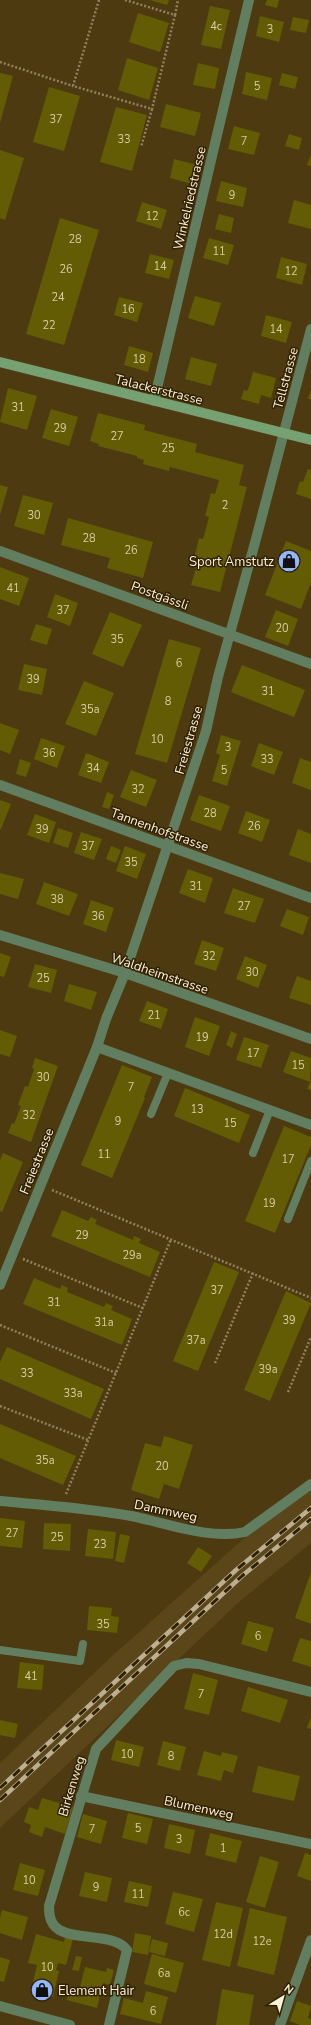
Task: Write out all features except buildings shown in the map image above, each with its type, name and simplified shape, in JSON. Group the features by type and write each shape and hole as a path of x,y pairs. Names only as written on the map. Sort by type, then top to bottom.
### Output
{"main road":[{"name":"Talackerstrasse","path":"0,362 311,440"}],"street":[{"name":"Winkelriedstrasse","path":"154,401 248,0"},
{"name":"Tellstrasse","path":"283,434 311,329"},
{"name":"Freiestrasse","path":"0,1285 97,1047 106,1019 125,973 156,876 168,846 206,731 218,677 283,434"},
{"name":"Postgässli","path":"0,551 311,664"},
{"name":"Tannenhofstrasse","path":"0,785 311,898"},
{"name":"Waldheimstrasse","path":"0,935 125,973 311,1039"},
{"path":"97,1047 311,1125"},
{"name":"Dammweg","path":"0,1501 131,1516 214,1534 237,1534 245,1532 311,1484"},
{"name":"Birkenweg","path":"109,2025 127,1950 118,1943 61,1930 53,1924 49,1915 49,1906 96,1749 174,1666 186,1663 199,1664 311,1692"},
{"name":"Blumenweg","path":"81,1796 311,1844"},
{"path":"280,2025 311,1940"},
{"path":"0,2006 70,2025"}],"lane":[{"path":"151,1114 168,1073"},
{"path":"253,1153 270,1110"},
{"path":"288,1219 311,1161"},
{"path":"0,1650 80,1661 83,1644"}],"path":[{"path":"73,86 100,0"},
{"path":"125,0 175,15"},
{"path":"141,147 152,109 178,0"},
{"path":"0,62 73,86 152,109"},
{"path":"40,1185 311,1298"},
{"path":"60,1507 171,1240"},
{"path":"13,1255 143,1308"},
{"path":"215,1363 253,1273"},
{"path":"0,1325 116,1374"},
{"path":"288,1392 311,1337"},
{"path":"0,1406 88,1440"}],"shaded area":[{"path":"311,1490 311,1543 239,1602 0,1828 0,1763 111,1657 241,1541"}],"railway":[{"path":"0,1788 236,1570 311,1508"},
{"path":"0,1800 242,1576 311,1519"}],"place":[{"name":"Sport Amstutz","path":"289,561"},
{"name":"Element Hair","path":"42,1990"}]}
